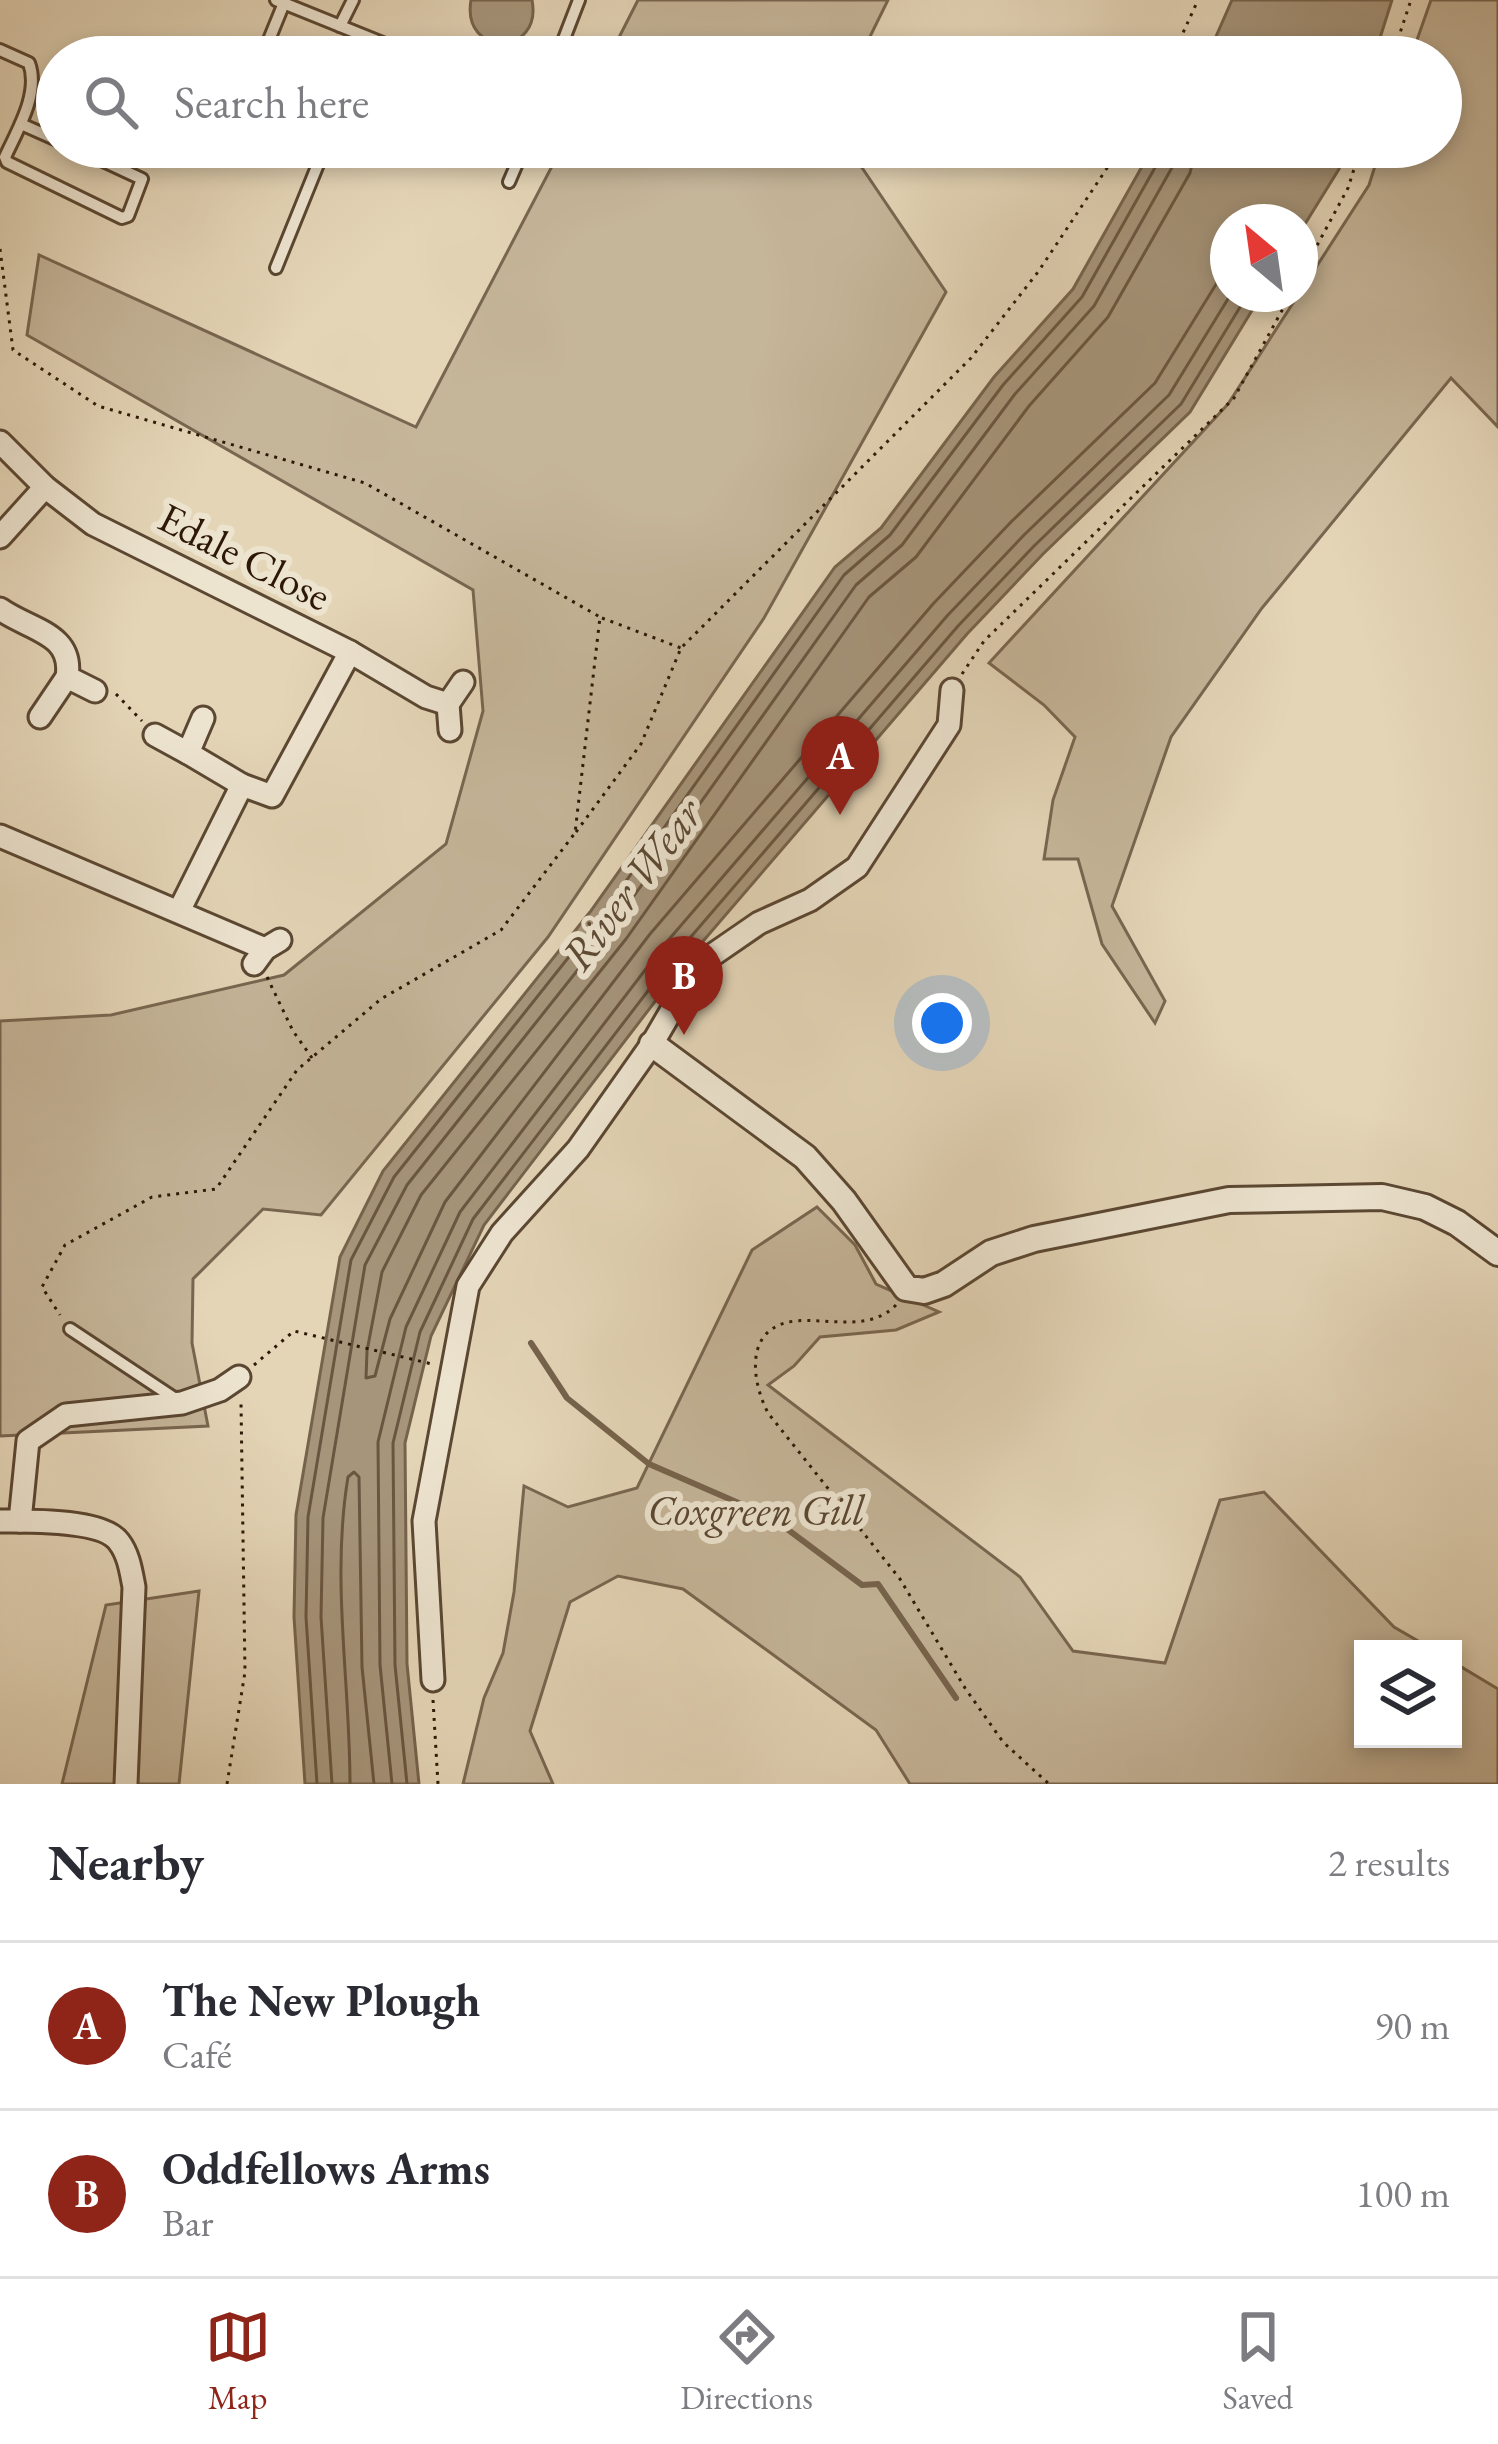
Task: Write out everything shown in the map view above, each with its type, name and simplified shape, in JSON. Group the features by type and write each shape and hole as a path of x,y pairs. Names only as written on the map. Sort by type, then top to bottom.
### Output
{"street":[{"name":"Edale Close","path":"0,442 45,487 93,524 350,652 426,697 448,704"},
{"path":"0,537 45,487"},
{"path":"0,609 66,648 68,677 40,716"},
{"path":"155,735 272,796 350,652"},
{"path":"68,677 95,691"},
{"path":"450,730 448,704 463,682"},
{"path":"433,1680 424,1520 468,1286 502,1233 578,1148 652,1044 698,965 759,923 810,900 856,867 949,724 952,691"},
{"path":"188,753 203,718"},
{"path":"179,911 242,784"},
{"path":"0,836 266,951"},
{"path":"652,1044 805,1156 844,1201 906,1288 924,1291 944,1284 991,1253 1034,1238 1228,1200 1382,1197 1425,1207 1498,1253"},
{"path":"126,1784 134,1587 130,1564 118,1539 99,1528 10,1521 28,1442 66,1415 182,1403 220,1390 239,1377"}],"lane":[{"path":"340,26 352,0"},
{"path":"565,36 579,0"},
{"path":"269,36 280,2 365,36"},
{"path":"0,50 29,63 34,78 21,124 5,157 10,166 122,218 128,217 142,179 118,168"},
{"path":"21,124 36,131"},
{"path":"276,268 319,168"},
{"path":"509,182 515,168"},
{"path":"70,1328 182,1403"}],"path":[{"path":"1182,36 1198,0"},
{"path":"1399,36 1412,0"},
{"path":"70,1328 42,1287 65,1245 152,1197 216,1190 297,1070 381,999 501,931 641,744 682,648 971,358 1038,272 1107,168"},
{"path":"1318,244 1354,168"},
{"path":"0,249 13,350 98,406 365,483 600,617 682,648"},
{"path":"952,691 984,641 1234,398 1281,312"},
{"path":"575,833 600,617"},
{"path":"95,691 106,685 134,716 152,726 155,735"},
{"path":"266,951 266,973 293,1031 312,1058"},
{"path":"906,1288 894,1309 884,1315 834,1325 793,1321 772,1330 758,1346 752,1365 760,1397 767,1413 900,1579 964,1688 1003,1742 1049,1784"},
{"path":"227,1784 245,1672 239,1377 295,1331 444,1366"},
{"path":"433,1680 438,1784"}],"green space":[{"path":"638,0 888,0 870,36 620,36"},
{"path":"1431,0 1498,0 1498,427 1451,378 1262,608 1171,737 1112,906 1165,1001 1155,1023 1102,944 1078,859 1044,859 1053,800 1075,737 1044,705 989,663 1228,404 1287,312 1318,312 1318,264 1369,185 1374,168 1462,168 1462,36 1418,36"},
{"path":"551,168 862,168 946,292 764,618 548,937 321,1215 263,1209 193,1279 192,1343 208,1426 0,1436 0,1021 111,1015 284,975 446,844 483,711 473,590 27,335 39,255 416,427"},
{"name":"Coxgreen Gill","path":"817,1207 855,1245 876,1284 939,1312 896,1330 820,1337 794,1366 768,1385 1020,1577 1073,1651 1165,1663 1220,1500 1264,1492 1394,1627 1416,1640 1354,1640 1354,1748 1462,1748 1462,1667 1498,1689 1498,1784 910,1784 876,1730 683,1589 618,1576 570,1602 530,1731 553,1784 463,1784 484,1698 503,1653 524,1486 568,1507 637,1488 752,1250"},
{"path":"199,1591 179,1784 62,1784 106,1605"}],"water":[{"path":"471,0 532,0 532,19 520,36 483,36 471,19"},
{"path":"1232,0 1392,0 1381,36 1216,36"},
{"name":"River Wear","path":"1141,168 1339,168 1317,204 1210,204 1210,312 1251,312 1190,412 967,634 686,961 484,1225 431,1336 405,1443 407,1664 419,1784 305,1784 294,1617 296,1515 340,1257 383,1171 590,912 835,567 881,528 994,377 1073,289"}],"waterway":[{"name":"Coxgreen Gill","path":"531,1343 567,1398 649,1464 771,1517 862,1585 878,1584 956,1698"}],"place":[{"name":"The New Plough","path":"840,815"},
{"name":"Oddfellows Arms","path":"684,1035"}]}
